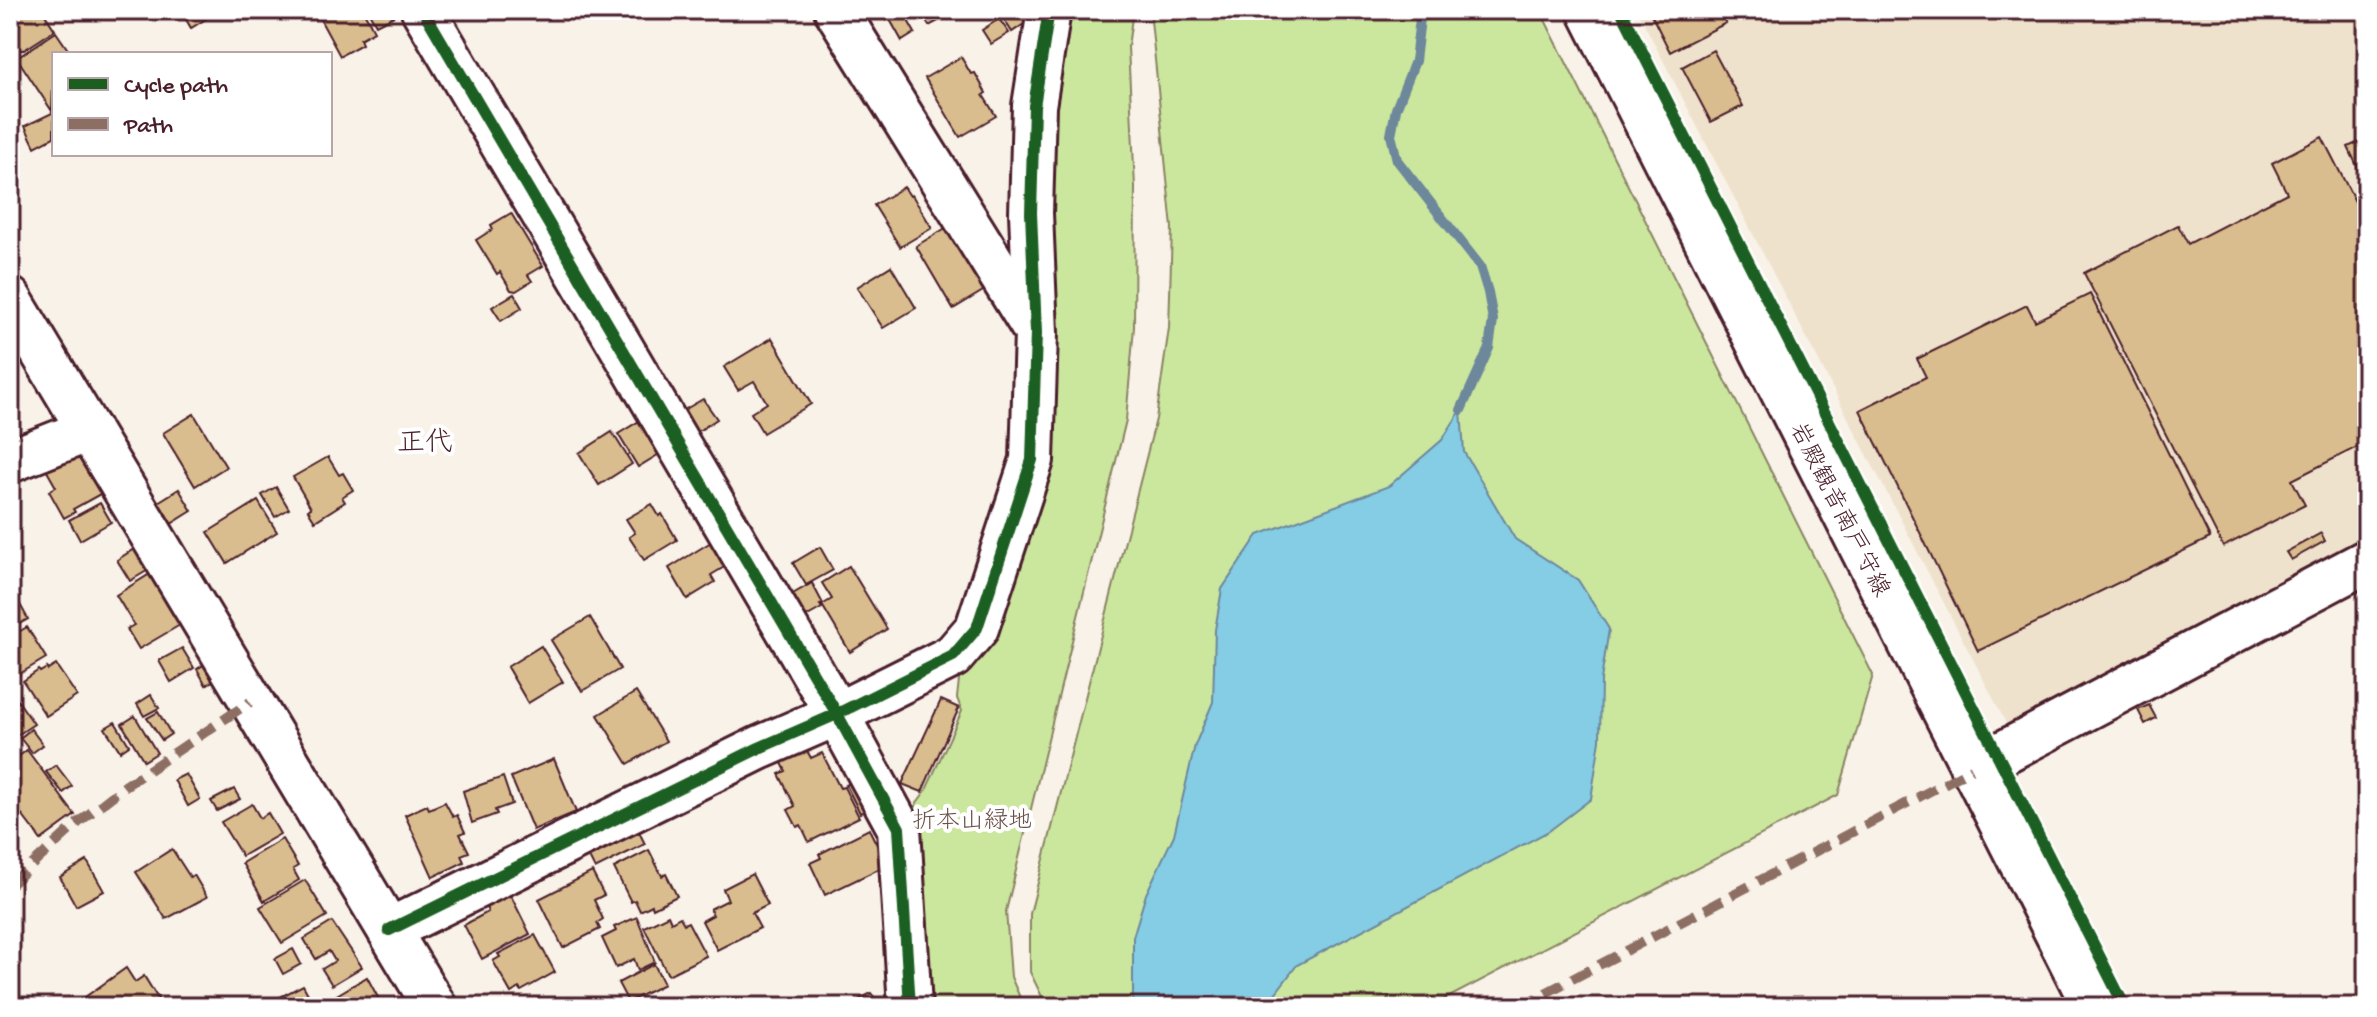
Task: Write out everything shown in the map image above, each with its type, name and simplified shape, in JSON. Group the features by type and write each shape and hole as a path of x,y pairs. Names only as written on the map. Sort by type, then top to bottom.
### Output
{"main road":[{"name":"岩殿観音南戸守線","path":"1590,10 2095,1007"}],"street":[{"path":"423,10 837,714 899,828 910,1007"},
{"path":"836,10 1036,333"},
{"path":"389,930 953,656 977,628 1032,460 1036,333 1031,213 1034,106 1049,10"},
{"path":"10,299 435,1007"},
{"path":"10,461 89,430"},
{"path":"1972,769 2367,561"}],"shaded area":[{"path":"1637,10 2367,10 2367,540 2007,725"}],"green space":[{"name":"折本山緑地","path":"1056,10 1133,10 1128,47 1135,187 1134,327 1126,420 1006,911 1011,977 1024,1007 922,1007 916,804 926,790 962,711 957,698 959,680 977,643 1016,531"},
{"path":"1150,10 1540,10 1873,675 1838,795 1430,1007 1047,1007 1030,972 1030,914 1156,419 1169,328 1172,228"}],"water":[{"path":"1461,410 1464,452 1515,539 1578,580 1609,629 1601,680 1600,740 1591,799 1549,831 1297,965 1265,1007 1133,1007 1133,937 1146,894 1174,835 1195,745 1213,702 1215,630 1222,589 1258,535 1389,486 1442,440"}],"building":[{"path":"10,10 42,10 55,30 24,50 17,50 10,38"},
{"path":"201,10 206,19 191,28 181,11"},
{"path":"315,10 363,10 374,31 360,39 362,44 340,56"},
{"path":"391,10 394,16 376,25 368,11"},
{"path":"902,10 915,33 902,41 888,16"},
{"path":"919,10 937,10 942,19 929,26"},
{"path":"1649,10 1719,10 1726,23 1670,52"},
{"path":"1020,11 1027,22 1012,32 1005,21"},
{"path":"999,19 1009,33 991,44 982,30"},
{"path":"56,32 70,52 52,52 52,111 17,58"},
{"path":"1713,50 1743,106 1711,122 1682,67"},
{"path":"961,57 971,74 975,73 986,93 983,95 996,116 960,137 925,78"},
{"path":"52,113 52,138 35,147 25,126"},
{"path":"2322,137 2367,225 2367,442 2292,480 2305,505 2223,547 2084,273 2178,225 2188,244 2287,193 2272,163"},
{"path":"2367,138 2367,187 2348,147"},
{"path":"904,187 932,228 900,247 874,205"},
{"path":"511,213 543,266 528,275 532,281 516,291 511,290 500,272 497,274 476,240 493,229 491,225"},
{"path":"949,226 988,288 953,309 916,246"},
{"path":"891,266 916,308 883,328 857,287"},
{"path":"514,294 522,308 501,321 492,307"},
{"path":"2090,294 2210,538 1978,651 1860,410 1926,377 1917,359 2027,305 2035,321"},
{"path":"772,338 811,404 763,433 751,413 767,403 754,381 738,390 724,367"},
{"path":"703,399 717,419 697,432 684,410"},
{"path":"194,414 226,467 195,486 163,433"},
{"path":"641,420 661,453 638,467 618,434"},
{"path":"612,432 632,464 599,485 579,453"},
{"path":"76,448 102,493 73,509 75,512 64,518 49,491 56,487 44,466"},
{"path":"328,457 353,490 342,497 345,502 315,521 293,477"},
{"path":"276,487 289,509 275,517 262,495"},
{"path":"179,489 192,511 171,524 158,502"},
{"path":"258,501 277,532 227,563 208,532"},
{"path":"100,503 111,522 80,540 69,520"},
{"path":"652,504 659,516 662,514 677,540 644,560 629,537 635,533 626,519"},
{"path":"2321,533 2325,541 2291,560 2286,552"},
{"path":"711,542 726,566 711,575 715,582 687,599 669,568"},
{"path":"137,547 150,569 130,581 117,560"},
{"path":"820,547 833,570 806,585 793,563"},
{"path":"849,566 887,629 850,652 822,605 832,599 822,583"},
{"path":"150,574 180,625 139,649 127,629 134,625 116,595"},
{"path":"812,583 823,604 820,605 822,608 804,618 791,595"},
{"path":"10,599 12,602 17,599 28,619 10,629"},
{"path":"590,617 620,669 582,691 551,640"},
{"path":"27,627 46,658 11,679 10,637"},
{"path":"541,646 563,682 528,703 507,667"},
{"path":"182,648 194,668 171,682 159,661"},
{"path":"205,664 214,680 206,685 197,669"},
{"path":"56,665 77,696 46,716 23,681 39,670 48,670"},
{"path":"636,692 666,741 628,764 598,715"},
{"path":"14,695 34,724 10,740 10,697"},
{"path":"151,695 159,708 144,716 137,704"},
{"path":"941,700 959,708 922,792 902,784"},
{"path":"2149,705 2156,718 2145,724 2138,710"},
{"path":"158,712 171,734 162,740 147,718"},
{"path":"135,716 157,753 144,761 122,724"},
{"path":"115,722 129,745 120,751 105,728"},
{"path":"31,729 43,745 32,753 20,738"},
{"path":"805,747 811,758 822,753 859,817 809,842 801,825 797,827 788,810 795,806 779,774 786,771 780,759"},
{"path":"27,750 75,815 41,840 10,799 10,763"},
{"path":"554,759 576,812 533,830 511,777"},
{"path":"56,765 72,786 63,793 46,772"},
{"path":"186,774 200,799 188,806 174,780"},
{"path":"503,777 512,804 495,810 497,814 472,823 463,791"},
{"path":"858,779 872,806 860,813 846,785"},
{"path":"234,789 240,799 217,811 211,801"},
{"path":"445,802 453,817 457,815 465,832 460,834 469,852 461,855 464,862 433,877 405,815 427,805 429,809"},
{"path":"252,804 260,818 268,813 280,834 242,856 221,822"},
{"path":"869,829 887,865 825,895 810,863 821,858 819,854"},
{"path":"638,830 645,844 595,869 588,855"},
{"path":"282,839 298,866 293,869 299,880 264,901 242,863"},
{"path":"172,849 190,877 194,875 207,897 166,919 136,872"},
{"path":"649,850 662,876 666,874 677,896 640,911 635,900 631,902 614,868"},
{"path":"87,861 104,891 76,906 60,877"},
{"path":"592,872 604,895 594,900 603,919 597,923 600,929 563,948 539,899"},
{"path":"752,874 768,905 752,913 760,928 717,950 702,921 713,915 710,909 728,900 723,889"},
{"path":"305,880 327,916 282,943 260,907"},
{"path":"510,894 530,934 482,959 464,925 488,912 486,907"},
{"path":"668,915 671,922 680,917 684,924 688,922 706,956 668,975 644,927"},
{"path":"637,917 655,962 638,970 634,959 616,968 602,938 616,931 614,927"},
{"path":"332,922 362,967 332,985 322,969 335,961 329,951 316,959 304,939"},
{"path":"535,935 555,972 521,991 519,988 511,993 493,961 500,957 498,954"},
{"path":"293,949 301,964 283,974 275,959"},
{"path":"654,964 664,984 628,1002 618,983"},
{"path":"126,968 135,982 144,976 160,1002 153,1007 71,1007"},
{"path":"367,977 383,1007 335,1007 330,999"},
{"path":"303,985 315,1007 266,1007 265,1005"},
{"path":"871,993 882,1007 855,1007 853,1003"}],"waterway":[{"path":"1421,10 1415,61 1396,109 1391,135 1397,160 1480,266 1488,292 1493,320 1489,348 1461,410"}],"marked path":[{"path":"10,885 79,822 125,786 250,702"},
{"path":"1519,1007 1972,769"}],"cycle path":[{"path":"423,10 837,714 899,828 910,1007"},
{"path":"389,930 953,656 977,628 1032,460 1036,333 1031,213 1034,106 1049,10"},
{"path":"1621,10 2125,1007"}],"district":[{"name":"正代","path":"425,440"}]}
